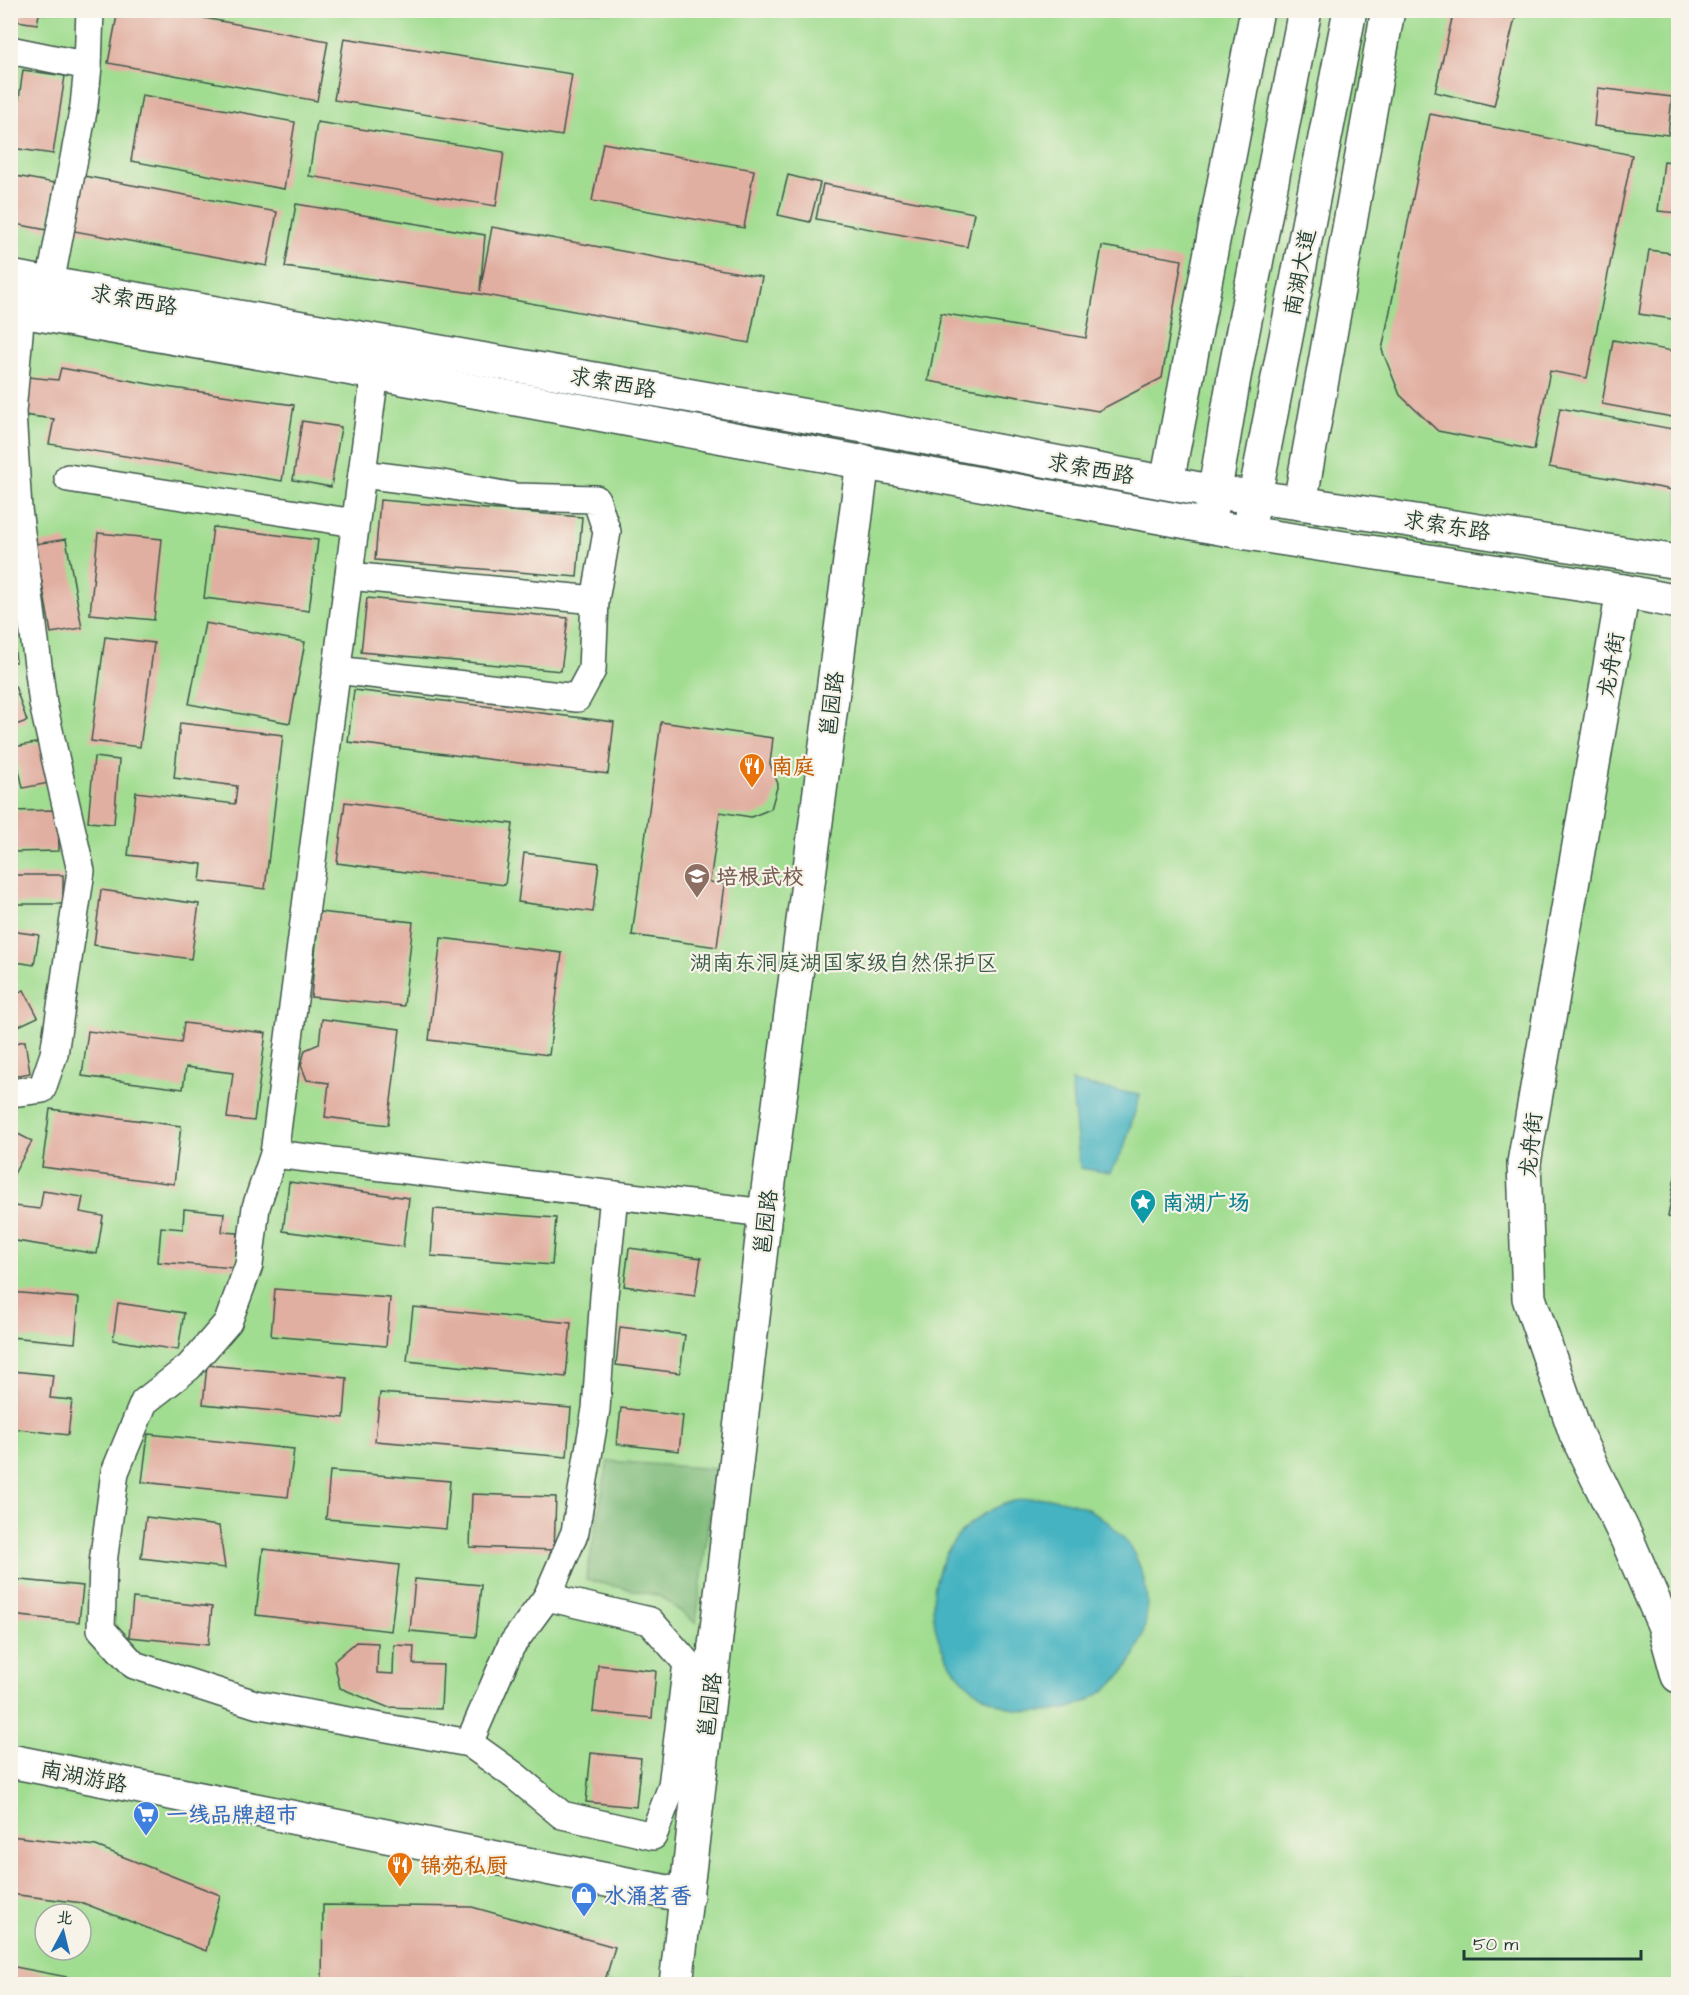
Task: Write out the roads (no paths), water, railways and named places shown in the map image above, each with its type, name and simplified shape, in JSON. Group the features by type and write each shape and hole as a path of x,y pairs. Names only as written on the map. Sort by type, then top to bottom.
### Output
{"main road":[{"path":"1167,482 1257,10"},
{"name":"南湖大道","path":"1208,525 1234,377 1305,10"},
{"name":"南湖大道","path":"1247,533 1350,10"},
{"path":"1300,503 1388,10"},
{"name":"求索西路","path":"10,277 858,425 1215,492"},
{"name":"求索西路","path":"16,310 863,461 1247,533 1623,591"},
{"name":"邕园路","path":"676,1984 765,1212 863,461"},
{"name":"求索东路","path":"1215,492 1255,496 1678,562"},
{"path":"1623,591 1678,602"},
{"name":"龙舟街","path":"1623,591 1524,1163 1529,1298 1576,1434 1627,1539 1664,1624 1678,1676"},
{"name":"南湖游路","path":"10,1761 687,1896"}],"street":[{"path":"51,284 84,106 90,10"},
{"path":"10,50 88,66"},
{"path":"10,1093 42,1089 54,1054 81,871 43,704 18,509 12,412 16,310"},
{"path":"375,373 274,1155 256,1207 249,1265 228,1322 189,1367 144,1402 115,1472 103,1563 101,1629 134,1665 255,1704 469,1743 515,1776 562,1815 653,1836 672,1786 687,1663 650,1621 547,1597"},
{"path":"336,670 577,698 592,670 595,600 607,532 596,499 515,496 362,474"},
{"path":"68,478 355,523"},
{"path":"349,576 595,600"},
{"path":"274,1155 765,1212"},
{"path":"469,1743 511,1646 547,1597 575,1532 596,1409 614,1195"}],"water":[{"path":"1071,1082 1140,1095 1123,1151 1110,1173 1080,1168"},
{"path":"1040,1498 1071,1503 1090,1511 1108,1523 1122,1537 1134,1555 1142,1574 1147,1605 1142,1636 1134,1655 1122,1673 1108,1687 1090,1699 1071,1707 1040,1712 1009,1707 990,1699 972,1687 958,1673 946,1655 938,1636 933,1605 938,1574 946,1555 958,1537 972,1523 990,1511 1009,1503"}],"place":[{"name":"南庭","path":"752,789"},
{"name":"培根武校","path":"697,899"},
{"name":"南湖广场","path":"1143,1225"},
{"name":"一线品牌超市","path":"146,1837"},
{"name":"锦苑私厨","path":"400,1888"},
{"name":"水涌茗香","path":"584,1918"}],"park label":[{"name":"湖南东洞庭湖国家级自然保护区","path":"844,962"}]}
